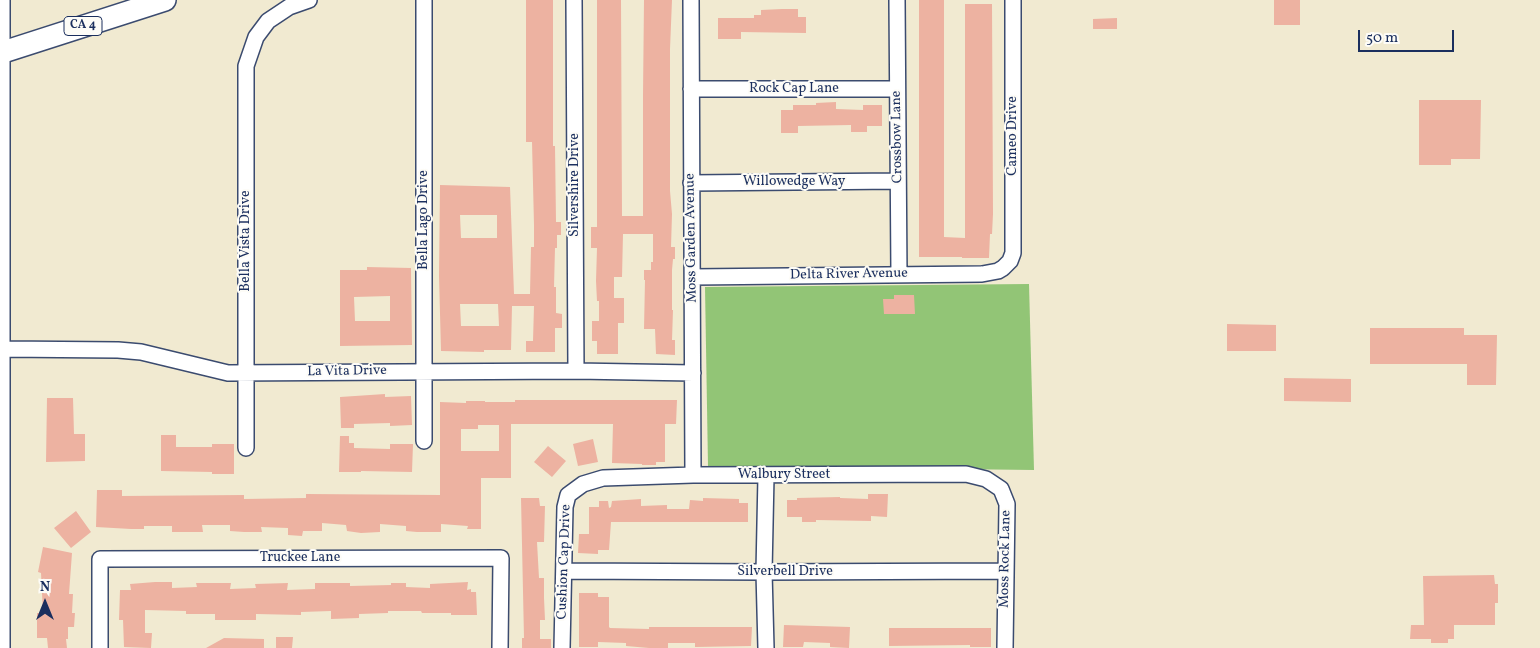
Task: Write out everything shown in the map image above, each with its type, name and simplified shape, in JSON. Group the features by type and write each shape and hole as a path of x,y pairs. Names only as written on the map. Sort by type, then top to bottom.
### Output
{"highway":[{"name":"CA 4","path":"1,53 165,0"}],"street":[{"path":"2,0 2,648"},
{"name":"Bella Vista Drive","path":"246,448 246,66 256,37 268,21 289,7 309,0"},
{"name":"Bella Lago Drive","path":"424,0 424,441"},
{"name":"Silvershire Drive","path":"574,0 576,371"},
{"name":"Moss Garden Avenue","path":"691,0 693,475"},
{"name":"Crossbow Lane","path":"897,0 899,275"},
{"name":"Cameo Drive","path":"1003,268 1010,261 1013,253 1013,0"},
{"name":"Rock Cap Lane","path":"692,88 897,89"},
{"name":"Willowedge Way","path":"691,182 898,181"},
{"name":"Delta River Avenue","path":"693,276 982,274 998,271 1003,268"},
{"name":"La Vita Drive","path":"3,349 141,352 228,373 576,371 693,373"},
{"name":"Walbury Street","path":"583,484 603,478 693,475 969,474 986,479"},
{"path":"766,476 764,572 766,648"},
{"name":"Moss Rock Lane","path":"986,479 1001,489 1007,504 1005,648"},
{"name":"Cushion Cap Drive","path":"562,648 565,507 568,495 583,484"},
{"name":"Truckee Lane","path":"100,648 100,559 501,558 500,648"},
{"name":"Silverbell Drive","path":"564,570 764,572 1005,571"}],"green space":[{"path":"1029,284 1034,470 708,466 705,287"}],"building":[{"path":"526,0 553,0 553,146 555,146 556,222 561,222 561,235 557,235 557,248 555,248 554,287 556,287 556,313 562,314 562,328 555,328 555,352 526,352 526,341 533,341 534,306 512,306 511,350 484,350 484,352 441,351 439,276 440,185 510,187 514,294 530,294 531,247 534,247 532,142 526,142","holes":["460,215 497,215 497,238 461,238","460,304 498,304 499,326 461,326"]},
{"path":"597,0 621,0 622,216 643,216 644,0 672,0 670,191 672,214 671,247 675,247 675,259 673,259 672,270 672,340 675,340 675,355 656,354 655,329 644,329 644,270 651,270 651,262 653,262 653,234 623,234 622,277 614,277 614,298 624,298 624,323 618,323 618,354 597,354 597,341 592,341 592,321 599,321 596,281 597,248 591,248 591,227 597,227"},
{"path":"919,0 944,0 944,237 965,238 965,4 992,4 993,214 989,258 919,257"},
{"path":"1274,0 1300,0 1300,25 1274,25"},
{"path":"798,9 798,17 806,17 806,33 741,32 741,39 718,39 718,18 754,18 754,15 761,15 761,10"},
{"path":"1117,18 1117,29 1093,29 1093,19"},
{"path":"1419,100 1481,100 1480,159 1451,159 1451,165 1419,165"},
{"path":"836,102 836,109 863,110 863,105 882,105 882,126 867,126 867,132 851,132 851,125 798,126 798,133 781,133 781,110 793,110 793,105 816,105 816,103"},
{"path":"367,267 411,268 412,345 340,346 340,270 367,270","holes":["390,296 390,321 355,321 354,297"]},
{"path":"894,295 914,295 915,314 884,314 883,299 894,299"},
{"path":"1227,324 1276,325 1276,351 1227,351"},
{"path":"1370,328 1464,328 1464,335 1497,335 1496,385 1467,385 1467,364 1370,364"},
{"path":"1284,378 1351,379 1351,402 1284,401"},
{"path":"385,394 385,397 411,396 412,425 390,426 390,423 354,424 354,428 341,428 340,397"},
{"path":"47,398 73,398 74,434 85,434 85,461 46,462"},
{"path":"515,400 677,400 676,424 665,424 665,462 656,462 656,465 642,465 612,463 613,424 511,424 511,478 481,478 481,529 467,529 468,526 441,524 441,532 417,532 406,531 406,526 380,524 380,532 361,533 347,531 346,525 322,523 322,531 303,531 302,536 288,535 288,528 261,527 262,532 230,531 230,525 202,525 203,532 172,532 172,526 144,526 144,529 96,527 97,490 122,490 122,496 244,495 244,499 306,498 306,494 440,495 440,402 515,402","holes":["478,425 499,425 499,451 461,451 461,429 478,429"]},
{"path":"161,435 176,435 176,447 212,447 212,444 234,444 234,474 161,471"},
{"path":"340,436 349,436 349,443 354,443 354,448 390,449 390,444 413,444 412,472 339,472"},
{"path":"593,439 598,462 578,466 573,444"},
{"path":"548,446 566,461 552,477 534,462"},
{"path":"868,494 888,494 887,517 871,516 871,521 816,520 816,522 802,522 802,517 787,517 787,500 840,497 868,499"},
{"path":"521,498 539,498 540,506 545,506 544,542 537,542 539,578 544,578 545,620 540,620 540,639 551,639 551,648 522,648 522,638 524,638"},
{"path":"703,498 739,499 739,503 748,503 748,522 611,522 609,550 598,550 598,554 578,553 579,534 589,534 589,507 599,507 599,501 608,501 609,508 612,501 641,499 641,506 667,505 667,509 689,509 690,500 703,501"},
{"path":"76,511 91,532 71,548 54,528"},
{"path":"43,547 72,553 69,594 73,594 72,613 75,613 74,627 68,627 67,648 48,648 47,638 37,638 37,613 43,613 41,573 38,572"},
{"path":"1494,575 1495,584 1498,584 1498,603 1495,603 1495,625 1454,625 1454,639 1448,639 1448,643 1431,643 1431,639 1410,639 1411,625 1424,625 1423,576"},
{"path":"172,582 172,588 197,587 196,583 231,583 230,589 256,588 255,584 288,583 287,590 315,589 315,583 350,583 350,586 406,583 406,587 430,588 430,584 468,582 467,590 471,589 471,592 476,592 477,615 388,611 388,613 359,614 359,618 331,619 331,611 301,612 301,615 256,614 256,620 215,620 215,614 186,614 186,611 145,610 145,633 152,633 151,648 124,647 123,620 119,620 120,590 131,590 130,584"},
{"path":"579,593 598,593 598,597 609,597 610,628 752,627 751,646 695,647 695,643 668,643 668,648 649,648 626,646 626,643 598,642 598,647 579,647"},
{"path":"784,625 850,627 849,648 830,647 830,643 804,642 803,647 783,647"},
{"path":"889,628 991,628 991,647 970,647 970,645 889,646"},
{"path":"276,637 293,637 292,648 276,648"},
{"path":"224,638 264,639 264,648 206,648"}]}
